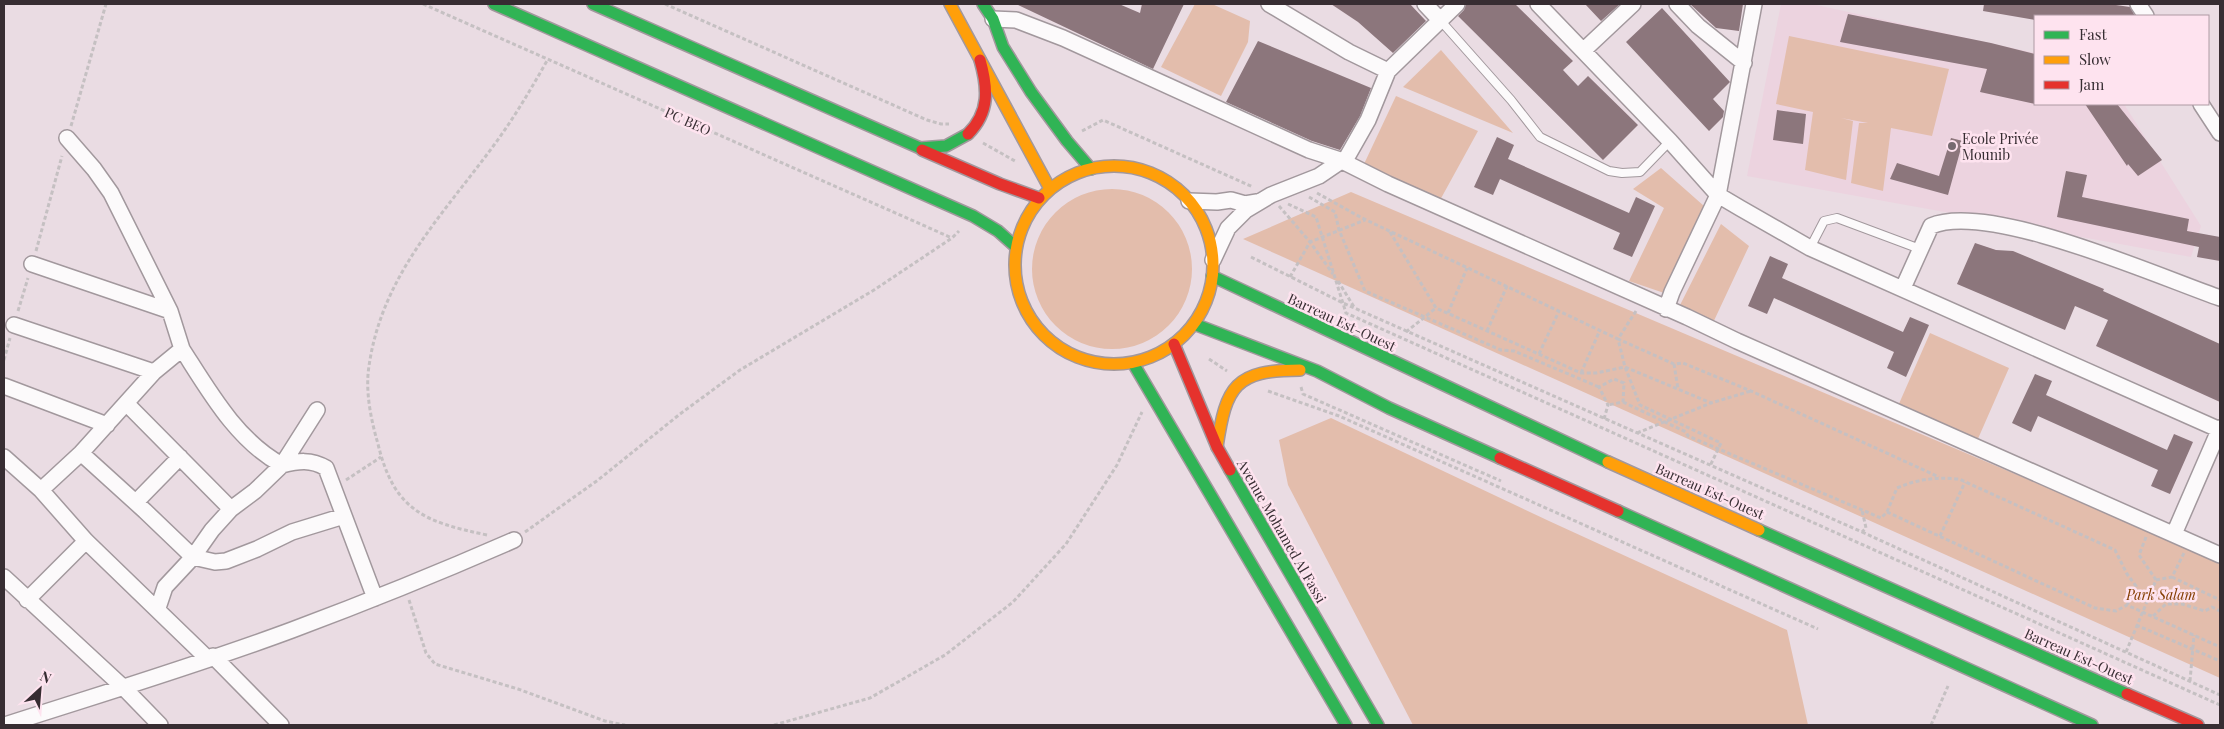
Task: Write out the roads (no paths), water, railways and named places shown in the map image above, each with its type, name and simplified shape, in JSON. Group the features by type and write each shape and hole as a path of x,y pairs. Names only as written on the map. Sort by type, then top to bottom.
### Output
{"main road":[{"path":"494,4 973,216 998,231 1016,246"},
{"path":"593,4 991,180 1039,198"},
{"path":"950,4 1050,189"},
{"path":"982,4 992,19 1003,47 1031,92 1066,140 1091,169"},
{"path":"920,148 928,149 952,145 970,136 980,121 986,103 986,86 980,60"},
{"path":"1106,166 1137,169 1166,181 1189,201 1206,229 1213,260 1209,293 1194,324 1174,344 1153,356 1133,363 1113,365 1079,358 1063,351 1043,334 1027,314 1015,281 1016,246 1021,229 1039,198 1076,173 1091,169 1106,166"},
{"name":"Barreau Est-Ouest","path":"1212,276 1254,294 1294,317 1870,581 2198,725"},
{"path":"1194,324 1317,370 1389,408 2092,725"},
{"name":"Avenue Mohamed Al Fassi","path":"1174,344 1217,447 1378,725"},
{"path":"1133,363 1346,725"},
{"path":"1217,447 1225,403 1240,380 1266,370 1317,370"}],"street":[{"path":"1269,4 1349,52 1388,71"},
{"path":"1425,4 1440,20"},
{"path":"1213,260 1228,228 1246,210 1270,203 1319,176 1347,157 1368,120 1388,71 1457,4"},
{"path":"1538,4 1670,141 1718,195 1810,248 2220,429 2174,534"},
{"path":"1584,50 1633,4"},
{"path":"1677,4 1698,26 1744,63"},
{"path":"1666,309 1672,292 1718,195 1754,4"},
{"path":"2138,4 2145,15"},
{"path":"992,19 1016,20 1063,38 1309,150 1340,160 1429,203 2220,554"},
{"path":"2202,105 2220,133"},
{"path":"68,138 111,193 170,311 182,349 230,419 267,457 282,465 299,461 318,463 326,468 375,598"},
{"path":"1189,201 1216,202 1232,200 1245,204 1270,203"},
{"path":"1903,288 1931,226 1951,222 1982,223 2050,238 2220,298"},
{"path":"32,264 170,311"},
{"path":"14,325 154,372"},
{"path":"40,490 81,453 154,372 182,349"},
{"path":"4,386 107,425"},
{"path":"127,404 231,509"},
{"path":"158,608 165,587 193,558 212,530 231,509 255,491 282,465 317,410"},
{"path":"81,453 136,502 193,558 215,562 226,561 292,532 344,516"},
{"path":"4,457 40,490 86,541 281,725"},
{"path":"136,502 180,457"},
{"path":"5,725 124,688 292,630 407,586 514,540"},
{"path":"27,600 86,541"},
{"path":"4,576 27,600 124,688 160,725"}],"lane":[{"path":"1440,20 1540,137 1598,166 1622,173 1640,172 1670,141"},
{"path":"1810,248 1824,221 1837,218 1920,249"}],"place":[{"name":"Ecole Privée Mounib","path":"1952,146"}],"park label":[{"name":"Park Salam","path":"2161,594"}]}
